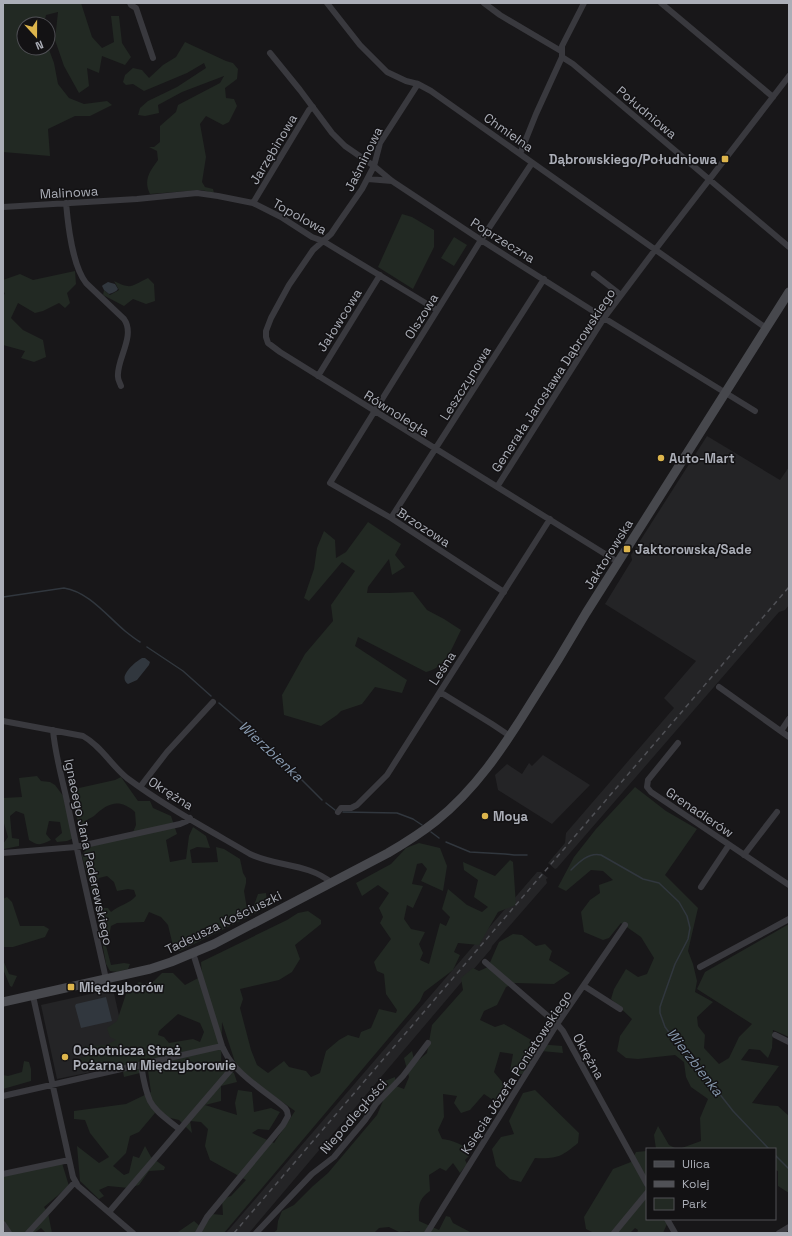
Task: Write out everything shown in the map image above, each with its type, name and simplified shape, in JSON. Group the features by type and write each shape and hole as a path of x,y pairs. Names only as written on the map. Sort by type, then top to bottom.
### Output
{"main road":[{"name":"Jaktorowska","path":"437,821 475,783 510,736 789,292"},
{"name":"Tadeusza Kościuszki","path":"3,1002 150,969 193,953 214,944 405,843 437,821"}],"street":[{"path":"130,3 136,8 153,58"},
{"name":"Chmielna","path":"327,3 360,45 387,72 406,81 418,84 431,91 766,328"},
{"path":"520,154 562,54 562,46 584,3"},
{"path":"661,3 773,98"},
{"name":"Południowa","path":"488,4 500,15 562,54 789,247"},
{"name":"Poprzeczna","path":"270,53 332,133 345,146 374,166 392,181 481,240 604,318 755,411"},
{"name":"Generała Jarosława Dąbrowskiego","path":"497,487 604,318 789,76"},
{"name":"Jaśminowa","path":"323,241 338,226 368,179 374,166 380,143 418,84"},
{"name":"Jarzębinowa","path":"253,203 309,110 313,107"},
{"name":"Olszowa","path":"330,483 481,240 532,163"},
{"path":"368,179 392,181"},
{"name":"Topolowa","path":"136,199 197,193 253,203 281,217 312,237 323,241 437,310"},
{"name":"Malinowa","path":"3,207 136,199"},
{"path":"66,203 75,257 81,276 86,283 127,323 127,336 118,376 121,386"},
{"name":"Równoległa","path":"323,241 313,250 289,285 271,318 266,331 268,343 374,412 618,562"},
{"path":"594,274 621,295"},
{"name":"Jałowcowa","path":"318,376 380,275"},
{"name":"Leszczynowa","path":"391,518 544,279"},
{"name":"Brzozowa","path":"330,483 391,518 504,592"},
{"name":"Leśna","path":"338,812 341,808 351,808 356,805 387,775 550,519"},
{"path":"719,688 789,737"},
{"path":"440,692 510,736"},
{"path":"140,787 167,752 213,702"},
{"path":"781,731 789,719"},
{"name":"Okrężna","path":"3,721 83,736 102,752 120,772 140,787 170,807 250,854 260,859 304,868 323,875 332,882"},
{"name":"Ignacego Jana Paderewskiego","path":"53,730 76,846 106,979"},
{"name":"Grenadierów","path":"678,743 648,780 647,786 651,792 789,885"},
{"path":"744,855 777,812"},
{"path":"3,853 76,846 180,824 190,818"},
{"path":"701,887 729,845"},
{"path":"700,967 789,919"},
{"name":"Księcia Józefa Poniatowskiego","path":"427,1233 557,1024 625,925"},
{"path":"193,953 222,1046 234,1066 285,1108 288,1113 287,1119 207,1217 198,1233"},
{"name":"Okrężna","path":"485,962 557,1024 563,1031 646,1182"},
{"path":"584,986 620,1009"},
{"path":"33,996 75,1182 133,1233"},
{"path":"776,1035 789,1042"},
{"name":"Niepodległości","path":"256,1233 312,1174 334,1157 365,1120 376,1104 403,1076 428,1043"},
{"path":"3,1096 222,1046"},
{"path":"141,1065 146,1091 150,1102 156,1110 179,1129"},
{"path":"109,1212 234,1066"},
{"path":"3,1174 69,1160"},
{"path":"28,1233 75,1182"},
{"path":"614,1233 646,1193"},
{"path":"668,1220 675,1233"},
{"path":"3,1224 9,1233"},
{"path":"779,1233 789,1227"}],"shaded area":[{"path":"108,282 115,284 118,289 115,292 109,294 104,290 102,286"},
{"path":"707,436 780,480 789,467 789,605 785,610 779,612 555,869 548,863 565,843 566,833 674,708 664,698 696,661 605,604 632,560 631,555"},
{"path":"142,658 145,658 150,662 149,665 137,680 128,684 125,681 125,678 128,670"},
{"path":"543,755 590,785 552,824 498,790 495,775 507,764 522,774 529,763 532,766"},
{"path":"537,872 541,872 548,878 546,879 547,883 249,1233 226,1233"},
{"path":"113,989 130,1064 57,1079 41,1005"},
{"path":"106,997 112,1021 81,1028 75,1006 76,1004"}],"green space":[{"path":"3,3 81,3 92,37 102,48 114,42 111,16 119,16 122,43 131,57 125,65 102,56 99,73 87,68 89,86 79,93 64,66 56,43 58,12 46,16 16,16 16,56 51,56 58,84 69,98 84,104 107,101 112,105 90,116 75,116 48,129 50,156 3,152"},
{"path":"185,42 233,63 238,69 237,79 225,88 226,98 234,99 237,106 229,122 223,125 206,116 200,124 206,157 202,182 205,187 213,189 214,193 201,190 150,194 147,180 150,172 158,160 157,151 149,147 154,147 160,142 160,126 176,112 178,105 220,83 224,76 182,92 158,105 159,113 145,116 138,115 140,108 148,101 177,87 206,68 204,63 187,73 144,91 133,84 126,85 123,82 125,75 133,68 142,70 149,78 163,65 176,57"},
{"path":"402,214 412,217 434,230 434,247 413,289 378,267"},
{"path":"454,237 467,245 454,266 441,258"},
{"path":"75,271 76,284 67,293 70,303 65,308 59,303 43,311 35,313 18,303 11,318 23,330 43,340 46,357 34,362 21,358 25,351 3,345 3,295 5,294 3,290 3,280 20,274 33,280"},
{"path":"148,278 154,284 155,301 146,304 133,299 124,306 103,295 104,290 110,295 119,290 114,281 131,286"},
{"path":"368,522 401,544 395,555 405,567 392,575 389,559 368,587 367,593 413,592 427,610 461,630 452,649 444,661 439,666 426,672 358,637 355,646 407,680 402,693 375,687 362,704 341,711 321,726 284,715 282,695 305,654 333,621 331,605 355,571 342,562 309,601 304,598 314,569 317,548 324,531 335,540 336,558 346,552"},
{"path":"37,776 41,781 50,782 55,785 67,801 74,838 67,841 57,842 55,839 62,833 60,822 49,821 46,834 51,840 42,844 37,844 29,840 24,814 16,811 10,816 12,838 19,839 19,846 4,849 3,844 8,837 3,820 3,798 22,797 19,778"},
{"path":"121,777 138,801 150,801 153,808 171,816 177,834 166,840 170,862 186,859 189,836 193,827 206,836 210,848 197,847 190,850 192,863 218,862 216,847 224,849 240,859 243,873 246,878 244,891 247,909 253,908 258,894 266,893 267,901 275,899 276,903 180,951 174,950 168,925 161,917 149,912 144,922 117,923 111,926 109,936 105,942 111,965 124,963 130,964 128,969 117,972 110,971 106,964 97,913 101,908 108,908 111,912 136,896 134,890 128,889 117,891 114,882 107,876 99,878 97,882 101,900 94,900 82,856 86,847 131,837 136,825 135,812 124,805 109,805 86,821 82,826 79,826 70,790 115,780"},
{"path":"635,787 666,811 697,829 665,875 698,908 688,951 697,981 695,992 713,1002 697,1017 698,1026 705,1035 704,1048 719,1064 729,1058 739,1037 752,1024 697,989 705,972 789,924 789,1037 773,1030 772,1048 768,1058 760,1050 749,1049 741,1060 779,1066 752,1103 778,1106 789,1116 789,1193 778,1186 776,1148 682,1148 701,1141 700,1118 708,1099 691,1087 686,1077 684,1062 675,1055 638,1059 626,1058 617,1051 620,1036 632,1019 611,999 614,989 626,969 638,977 647,974 654,958 641,937 621,923 609,938 603,940 584,932 581,912 590,900 600,893 599,885 613,880 603,871 591,870 566,891 558,887 574,857 596,829"},
{"path":"419,843 440,848 447,866 443,891 421,881 427,869 422,863 417,864 412,884 423,886 413,908 407,905 404,919 411,929 425,932 419,944 423,953 420,960 429,964 440,923 446,926 450,917 442,909 448,889 467,905 482,912 488,907 474,897 478,880 464,870 463,862 495,876 510,860 513,862 516,905 498,912 479,945 458,943 454,952 460,955 453,970 424,992 420,1001 224,1233 178,1232 194,1221 202,1228 212,1214 223,1215 222,1199 231,1196 246,1180 210,1160 205,1146 208,1129 201,1122 190,1121 192,1133 179,1120 155,1113 139,1132 130,1136 126,1153 113,1166 124,1175 129,1173 133,1156 139,1158 145,1146 151,1157 165,1167 164,1170 149,1171 139,1185 129,1188 108,1186 99,1190 104,1196 99,1199 80,1181 77,1146 99,1163 109,1157 90,1133 85,1120 74,1119 74,1111 126,1104 151,1092 148,1071 124,1077 121,1062 97,1066 88,1063 80,1071 75,1060 87,1056 85,1046 106,1045 116,1040 110,1037 107,1028 117,1021 127,991 139,982 145,984 154,981 162,973 173,973 185,985 202,976 201,962 287,920 298,913 308,911 321,920 321,924 295,945 300,959 292,972 279,980 240,989 243,999 240,1008 251,1050 257,1065 268,1073 284,1061 289,1067 306,1071 311,1077 320,1073 326,1051 339,1040 348,1035 359,1038 361,1032 371,1028 379,1009 396,1013 397,1010 386,994 384,974 377,971 374,962 391,939 380,923 383,917 379,908 389,893 378,885 362,896 356,883 391,864 406,848","holes":["178,1014 200,1023 204,1032 200,1042 193,1039 169,1043 164,1037 158,1035 159,1031","222,1022 236,1065 253,1081 295,1111 274,1143 252,1133 258,1129 269,1130 280,1112 271,1108 254,1112 252,1092 238,1090 235,1103 237,1115 205,1105 221,1101 221,1086 237,1082 234,1073 221,1067"]},
{"path":"7,897 12,902 20,926 44,926 49,929 45,937 13,947 4,947 3,899"},
{"path":"513,934 522,935 536,946 545,944 552,951 549,960 570,973 554,984 515,983 506,987 497,1005 484,1011 480,1020 495,1027 504,1024 538,1044 562,1046 563,1053 541,1051 528,1072 519,1075 510,1071 513,1054 500,1052 494,1072 504,1084 501,1090 505,1099 499,1104 484,1094 470,1110 461,1113 454,1103 457,1096 443,1094 444,1117 438,1130 442,1139 457,1143 470,1152 469,1156 465,1160 467,1164 460,1173 453,1163 446,1171 440,1168 429,1175 430,1191 421,1201 419,1208 419,1221 439,1230 446,1216 450,1217 453,1223 472,1233 410,1233 410,1231 399,1232 389,1227 379,1228 374,1233 273,1233 277,1230 278,1221 282,1211 294,1205 328,1173 377,1115 383,1101 385,1081 395,1077 396,1086 404,1089 409,1077 404,1058 412,1051 415,1063 427,1053 432,1025 463,990 461,978 473,968 479,971 488,967 499,942"},
{"path":"3,960 9,974 17,976 12,987 10,986 3,969"},
{"path":"24,1061 29,1062 31,1069 31,1081 3,1089 3,1075 8,1076 22,1072"},
{"path":"535,1090 579,1133 578,1143 558,1156 549,1158 535,1158 521,1182 510,1179 496,1166 492,1149 501,1137 514,1134 509,1121 523,1093"},
{"path":"658,1126 669,1145 675,1148 656,1148 654,1135"},
{"path":"646,1151 646,1220 665,1220 667,1224 663,1233 637,1233 638,1230 635,1228 630,1233 591,1233 592,1232 586,1229 584,1217 613,1169 631,1162 636,1152"},
{"path":"62,1163 69,1186 44,1207 48,1213 52,1233 45,1232 41,1228 34,1233 3,1233 3,1175"}],"waterway":[{"name":"Wierzbienka","path":"3,597 64,588 73,590 90,599 125,631 140,642"},
{"name":"Wierzbienka","path":"147,647 183,671 211,696"},
{"name":"Wierzbienka","path":"219,703 261,739 322,800"},
{"name":"Wierzbienka","path":"326,803 335,810"},
{"name":"Wierzbienka","path":"343,812 397,813 413,819 422,825"},
{"name":"Wierzbienka","path":"431,832 439,838"},
{"name":"Wierzbienka","path":"446,842 470,852 527,855"},
{"name":"Wierzbienka","path":"571,870 588,856 597,854 601,855 643,879 659,883 679,902 687,916 690,928 688,939 675,964 660,1007 660,1013 665,1027 733,1111 768,1148"},
{"name":"Wierzbienka","path":"776,1156 789,1169"}],"railway":[{"path":"234,1233 789,587"}],"place":[{"name":"Dąbrowskiego/Południowa","path":"725,159"},
{"name":"Auto-Mart","path":"661,458"},
{"name":"Jaktorowska/Sade","path":"627,549"},
{"name":"Moya","path":"485,816"},
{"name":"Międzyborów","path":"71,987"},
{"name":"Ochotnicza Straż Pożarna w Międzyborowie","path":"65,1057"}]}
